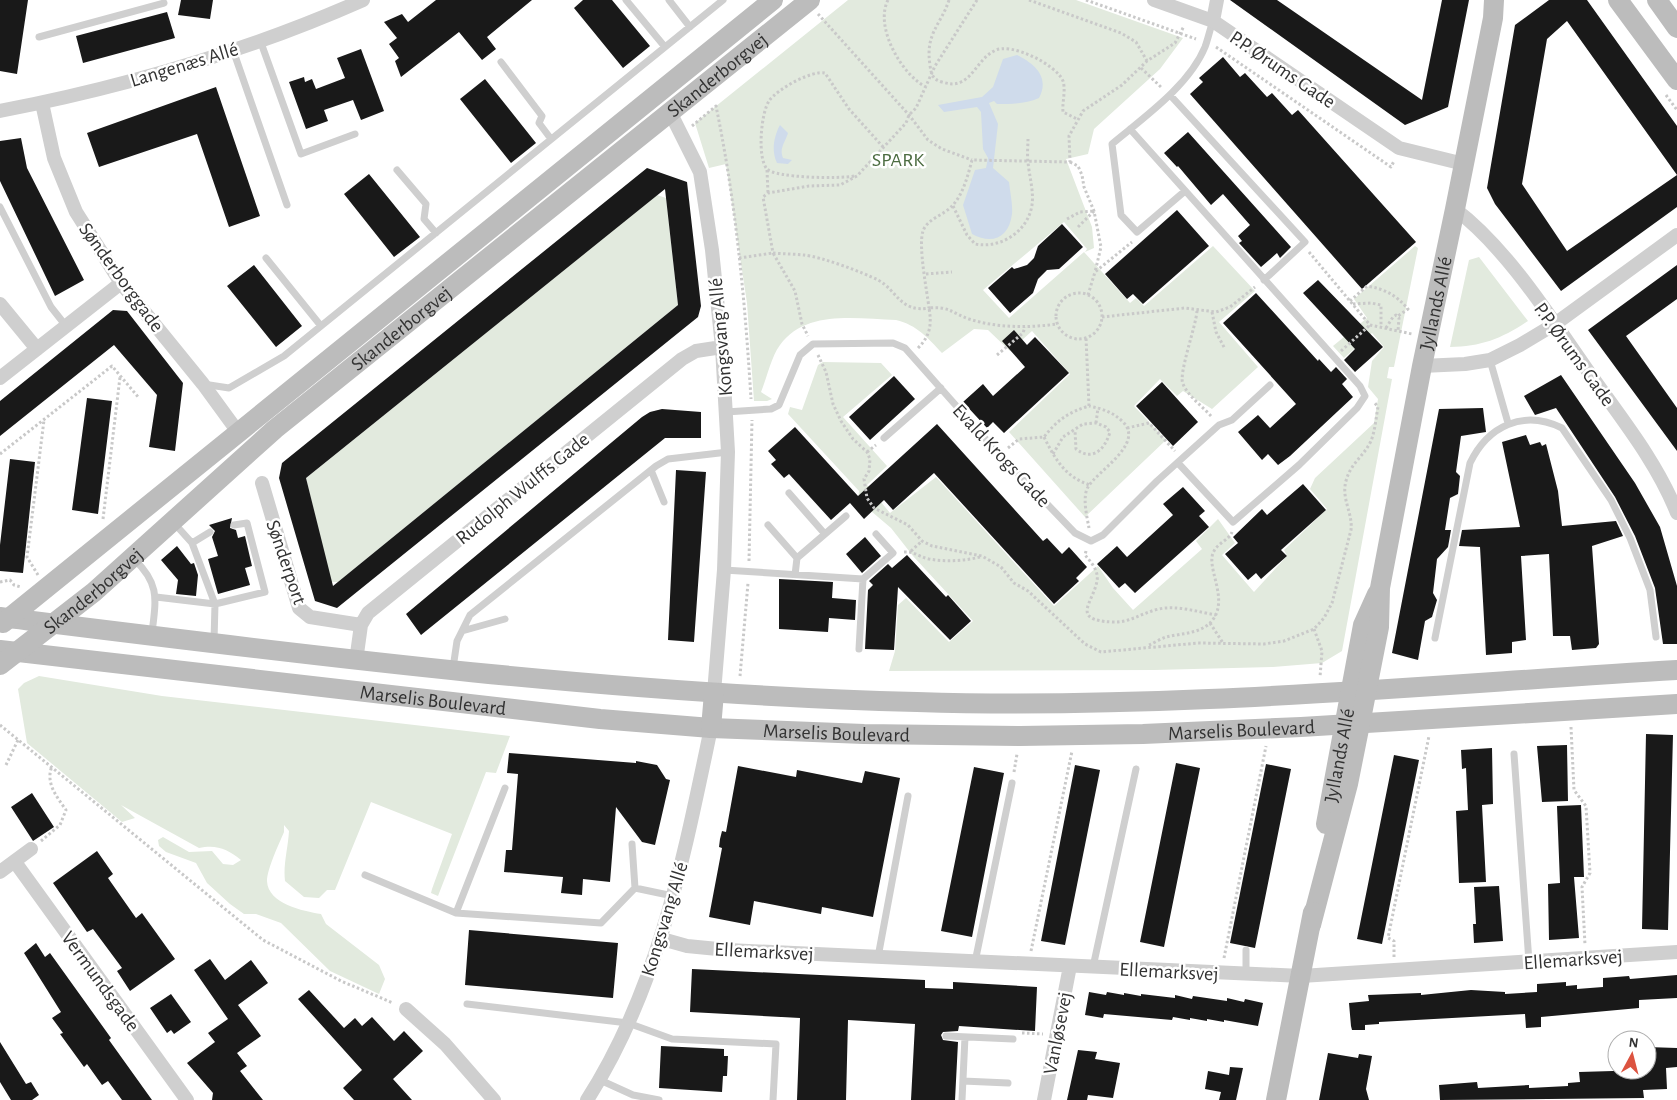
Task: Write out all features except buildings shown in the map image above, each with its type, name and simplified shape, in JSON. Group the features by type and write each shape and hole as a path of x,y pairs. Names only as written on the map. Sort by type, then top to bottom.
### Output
{"main road":[{"name":"Skanderborgvej","path":"3,620 46,589 773,0"},
{"name":"Jyllands Allé","path":"1276,1100 1359,690 1379,627 1380,588 1422,366 1456,209 1495,6 1504,0"},
{"path":"1618,0 1677,80"},
{"path":"1657,0 1677,28"},
{"name":"Skanderborgvej","path":"0,665 8,651 53,624 94,592 275,429 670,112 813,6"},
{"name":"Marselis Boulevard","path":"3,620 53,624 356,661 542,680 714,693 920,703 1046,704 1359,690 1677,670"},
{"name":"Marselis Boulevard","path":"8,651 590,718 711,728 864,734 1020,736 1269,729 1677,704"},
{"path":"711,728 714,693"}],"street":[{"name":"Langenæs Allé","path":"0,111 42,103 136,80 233,50 364,0"},
{"name":"P.P. Ørums Gade","path":"1154,0 1213,21 1400,148 1464,164"},
{"path":"1213,21 1217,0"},
{"name":"Sønderborggade","path":"42,103 54,158 76,212 121,283 238,432"},
{"name":"Kongsvang Allé","path":"670,112 700,172 712,250 722,347 728,452 724,570 714,693"},
{"name":"P.P. Ørums Gade","path":"1456,209 1488,236 1555,324 1655,468 1677,513"},
{"path":"1422,366 1465,364 1490,360 1520,346 1555,324 1677,235"},
{"path":"0,378 121,283"},
{"path":"0,304 37,349"},
{"name":"Rudolph Wulffs Gade","path":"361,625 368,613 682,359 696,351 722,347"},
{"name":"Sønderport","path":"262,483 299,608 310,617 361,625"},
{"path":"356,661 361,625"},
{"name":"Kongsvang Allé","path":"587,1100 600,1080 628,1023 662,939 711,728"},
{"path":"0,872 31,849"},
{"name":"Vermundsgade","path":"15,862 187,1100"},
{"name":"Ellemarksvej","path":"662,939 686,946 728,950 1301,976 1677,952"},
{"name":"Vanløsevej","path":"1044,1100 1070,966"},
{"path":"406,1009 445,1044 494,1100"}],"lane":[{"path":"626,0 664,47"},
{"path":"669,0 690,27"},
{"path":"202,384 229,388 284,356 723,0"},
{"path":"39,38 164,3"},
{"path":"1184,191 1137,232 1122,215 1112,144 1170,95 1194,66 1206,42 1213,21"},
{"path":"260,40 301,154 354,134"},
{"path":"233,50 287,204"},
{"path":"501,62 542,116 540,123 551,140"},
{"path":"1170,95 1305,242 1264,280"},
{"path":"1130,129 1360,386 1365,396 1357,408 1299,465 1233,522 1178,463"},
{"path":"397,170 426,204 424,219 436,233"},
{"path":"0,207 51,307 66,326"},
{"path":"266,258 321,326"},
{"name":"Evald Krogs Gade","path":"812,344 894,343 905,348 999,454 1075,533 1091,541"},
{"path":"726,412 771,409 779,405 800,355 812,344"},
{"path":"1490,360 1508,423"},
{"path":"1091,541 1103,535 1219,425 1232,420 1270,385"},
{"path":"884,438 941,388"},
{"path":"1435,638 1470,463 1477,449 1499,427 1508,423 1550,422 1562,428 1611,500 1630,538 1650,590 1656,637"},
{"path":"453,671 457,640 470,615 651,470 668,458 728,452"},
{"path":"651,470 664,502"},
{"path":"789,493 824,533"},
{"path":"795,575 797,558 846,516"},
{"path":"172,521 192,543 215,604 214,643"},
{"path":"156,597 215,604 265,592 246,523 234,525"},
{"path":"768,525 797,558"},
{"path":"192,543 210,532"},
{"path":"859,649 863,580 893,553 876,534"},
{"path":"132,557 148,572 156,597 151,636"},
{"path":"724,570 863,580"},
{"path":"462,631 505,620"},
{"path":"1514,754 1529,962"},
{"path":"1093,967 1136,769"},
{"path":"975,962 1012,783"},
{"path":"456,913 504,788"},
{"path":"878,957 908,796"},
{"path":"365,875 456,913 601,923 635,888 632,844"},
{"path":"635,888 673,896"},
{"path":"1246,950 1246,974"},
{"path":"467,1004 628,1023 672,1039 776,1044 774,1100"},
{"path":"946,1036 1013,1040"},
{"path":"962,1100 964,1036"},
{"path":"600,1080 633,1095 659,1100"},
{"path":"963,1081 1008,1083"}],"path":[{"path":"888,0 885,14 891,46 906,72 914,81 926,87"},
{"path":"949,0 930,40 929,54 932,74 937,81 956,84 967,78 983,58 995,50 1015,49 1035,57 1059,76 1063,81 1063,112 1078,119"},
{"path":"812,344 802,324 795,291 773,254 763,197 768,193 809,186 840,185 857,176 906,123 909,115 916,108 932,74 977,0"},
{"path":"1029,0 1121,33 1136,42 1147,61"},
{"path":"1086,0 1206,42 1222,50 1391,167 1400,148"},
{"path":"813,6 933,144 954,155 972,160 1070,162 1078,166 1094,211 1102,247 1088,295"},
{"path":"1070,162 1069,136 1078,119 1092,103 1122,85 1147,61 1175,44 1191,13"},
{"path":"1141,68 1170,95"},
{"path":"768,193 767,169 764,163 761,136 768,102 774,95 814,72 826,73 849,109 884,148"},
{"path":"953,206 966,235 975,244 994,245 1010,239 1022,227 1032,205 1028,139"},
{"path":"910,355 928,338 931,317 922,251 925,228 953,206 963,189 972,160"},
{"path":"767,169 780,175 857,176"},
{"path":"1067,218 1080,212 1094,211"},
{"path":"1078,227 1094,211"},
{"path":"1095,272 1132,242 1137,232"},
{"path":"1305,242 1310,255 1370,325 1398,331 1398,316"},
{"path":"739,258 773,254 806,255 878,280 899,301 914,308 947,308 970,319 1025,327 1057,324"},
{"path":"926,274 952,272"},
{"path":"1102,317 1133,315 1161,309 1185,308 1212,312 1230,307 1264,280"},
{"path":"1351,302 1367,286 1395,295 1408,309 1398,316 1392,317 1386,328"},
{"path":"1080,293 1088,295 1099,304 1102,317 1099,328 1086,338 1072,338 1066,335 1057,324 1057,309 1066,297 1080,293"},
{"path":"1351,302 1381,305 1381,327"},
{"path":"1197,311 1196,325 1181,375 1182,384 1219,425"},
{"path":"1212,312 1216,332 1225,349"},
{"path":"1334,358 1370,325"},
{"path":"997,355 1023,333 1025,327"},
{"path":"1086,338 1089,406"},
{"path":"0,454 112,366 138,398"},
{"path":"99,546 120,376"},
{"path":"999,454 1019,439 1044,437 1059,419 1070,411 1089,406 1106,409 1118,416 1127,428 1126,444 1119,456 1090,485 1086,507 1091,541 1084,555 1095,568 1097,581 1086,607 1089,615 1097,621 1130,621 1162,608 1216,615"},
{"path":"1096,423 1098,408"},
{"path":"44,419 27,557 46,589"},
{"path":"1053,454 1063,437 1075,431 1083,424 1096,423 1106,427 1110,432 1106,446 1095,454 1083,454 1076,449 1075,431"},
{"path":"1127,428 1149,423 1176,452 1178,463"},
{"path":"1044,437 1053,454 1071,477 1090,485"},
{"path":"1144,648 1164,638 1206,628 1216,615 1219,606 1218,591 1212,558 1214,551 1232,535 1233,522"},
{"path":"911,551 922,542"},
{"path":"893,553 911,551 928,559 968,560 982,556"},
{"path":"1210,623 1224,644"},
{"path":"1314,629 1322,651 1319,692"},
{"path":"1570,710 1574,790 1586,806 1590,873 1582,887 1586,958"},
{"path":"1394,970 1394,941 1388,938 1432,719"},
{"path":"0,725 263,940 341,981 406,1009"},
{"path":"1222,973 1269,729"},
{"path":"1029,964 1075,735"},
{"path":"1012,783 1020,736"},
{"path":"6,765 18,740"},
{"path":"31,849 60,825 66,810 52,789 49,772 52,766"},
{"path":"1013,1040 1018,1033 1056,1035"}],"green space":[{"name":"SPARK","path":"848,0 1076,0 1183,38 1160,69 1094,129 1088,154 1066,159 1092,227 1094,248 1085,252 1087,249 1064,222 983,290 1009,318 1084,252 1130,303 1136,298 1144,306 1213,246 1255,291 1219,322 1258,367 1212,409 1183,391 1177,396 1160,379 1134,406 1166,440 1085,517 1009,432 1070,374 1032,331 1010,351 988,330 974,329 942,353 927,337 916,329 896,320 849,318 818,321 804,326 791,334 780,345 761,392 772,399 754,401 747,303 726,164 709,168 695,123"},
{"path":"657,195 666,198 678,305 338,582 331,582 306,478"},
{"path":"1415,246 1418,248 1394,367 1389,367 1387,378 1392,379 1342,651 1322,663 1273,667 1154,670 889,671 895,651 898,605 906,598 949,642 973,621 913,556 891,528 858,500 859,491 788,414 790,407 802,410 818,365 823,362 881,363 892,375 843,417 887,466 867,485 890,513 936,477 1054,606 1098,566 1113,588 1133,610 1202,549 1196,541 1218,519 1235,543 1222,555 1254,592 1287,556 1284,550 1327,509 1310,489 1315,478 1374,423 1378,399 1368,387 1372,361 1384,347 1372,333 1344,358 1333,346 1367,318 1354,299"},
{"path":"1479,257 1528,321 1501,337 1472,345 1450,347 1469,260"},
{"path":"39,676 162,696 510,736 496,773 486,772 438,896 431,893 452,834 371,802 335,890 327,890 319,898 304,897 285,881 289,831 284,825 284,832 269,870 267,881 269,889 280,901 288,905 321,914 326,924 379,965 385,979 379,994 330,971 281,923 256,914 244,914 207,883 196,863 166,852 159,846 158,840 163,837 189,852 212,851 223,864 233,865 241,860 236,856 216,847 199,848 121,805 135,818 122,822 27,743 18,689 24,683"}],"water":[{"path":"1017,55 1030,63 1039,72 1043,84 1042,90 1039,98 1028,101 1013,104 997,104 994,101 989,103 998,124 993,168 1009,182 1012,214 1007,229 1003,234 993,239 986,239 972,234 963,205 975,170 986,168 988,158 983,149 981,112 977,107 944,112 938,105 982,97 993,87 1003,59"},
{"path":"780,125 788,133 782,151 783,158 792,160 788,164 777,163 774,154 776,134"}]}
